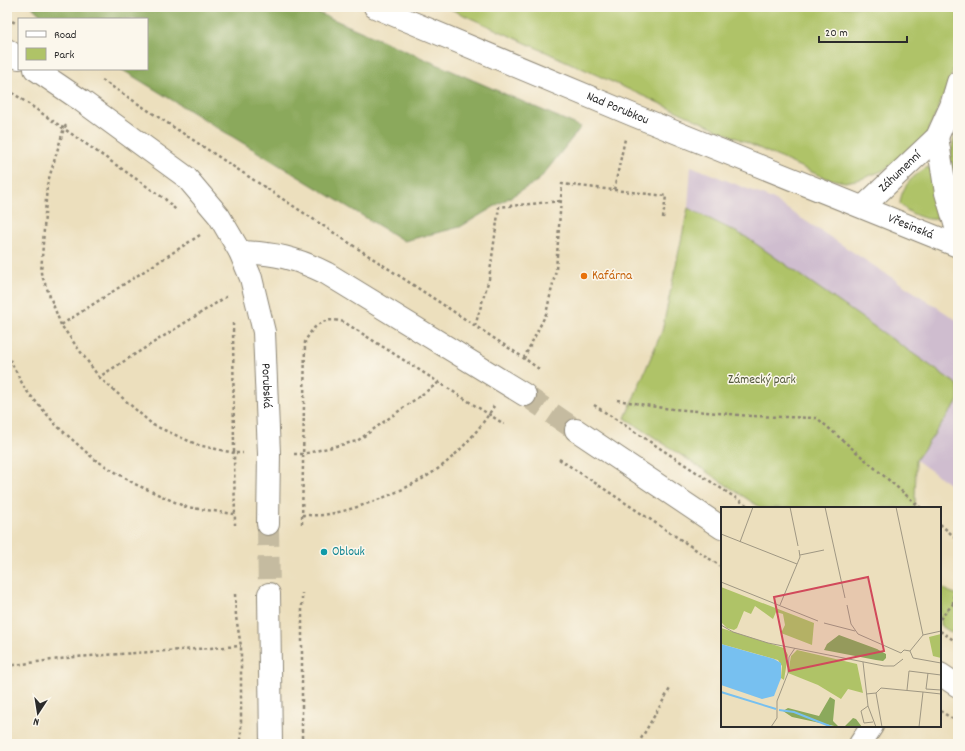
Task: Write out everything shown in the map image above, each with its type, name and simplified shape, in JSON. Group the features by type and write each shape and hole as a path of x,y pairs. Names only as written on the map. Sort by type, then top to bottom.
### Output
{"street":[{"name":"Nad Porubkou","path":"375,7 645,120 863,207"},
{"path":"7,50 18,57"},
{"name":"Porubská","path":"36,70 82,101 186,177 219,216 240,252 251,278 259,304 264,332 269,454 268,524"},
{"name":"Záhumenní","path":"863,207 937,137 951,106 958,82"},
{"name":"Záhumenní","path":"937,137 946,193 958,234"},
{"name":"Vřesinská","path":"863,207 958,246"},
{"path":"240,252 283,255 312,266 525,396"},
{"path":"576,430 721,527"},
{"path":"269,594 272,744"},
{"path":"941,675 958,686"},
{"path":"860,744 871,727"}],"path":[{"path":"7,18 18,25"},
{"path":"100,79 539,369"},
{"path":"7,89 165,199 181,214"},
{"path":"64,128 47,185 41,272 61,325 99,377 153,425 198,445 234,453 303,454 357,441 438,383"},
{"path":"614,190 625,142"},
{"path":"302,515 329,515 368,503 411,485 448,462 468,442 489,414 524,358 546,314 556,270 562,184 666,196 663,218"},
{"path":"475,326 489,279 499,207 561,201"},
{"path":"197,229 206,240"},
{"path":"61,325 202,234"},
{"path":"99,377 232,293 233,300"},
{"path":"233,316 235,525"},
{"path":"302,524 305,342 310,332 320,323 335,320 344,322 504,424"},
{"path":"7,354 24,389 56,425 94,459 135,484 186,507 234,514"},
{"path":"617,400 663,408 744,415 818,418 920,507"},
{"path":"594,405 749,507"},
{"path":"559,459 721,566"},
{"path":"941,525 958,540"},
{"path":"941,618 953,604 954,586 958,578"},
{"path":"302,593 302,744"},
{"path":"235,594 236,617 241,646 241,744"},
{"path":"953,604 958,606"},
{"path":"941,633 958,643"},
{"path":"7,666 76,657 241,646"},
{"path":"638,744 671,687"},
{"path":"941,712 958,722"}],"shaded area":[{"path":"691,166 772,199 958,321 958,385 746,237 688,208"},
{"path":"958,401 958,483 955,488 916,460"}],"green space":[{"path":"32,7 305,7 581,127 539,180 460,227 404,241 123,70 148,70 148,18 44,18"},
{"path":"446,7 958,7 958,53 949,83 925,139 906,155 882,171 861,179 845,182 825,178"},
{"path":"958,120 958,206 949,161"},
{"path":"928,167 932,170 940,212 937,219 928,219 917,216 900,204 905,187 917,174"},
{"name":"Zámecký park","path":"688,208 746,237 958,385 958,401 916,460 915,507 759,507 625,418 662,331"},
{"path":"941,587 947,591 958,595 958,637 941,626"}],"tunnel":[{"path":"525,395 576,430"},
{"path":"268,524 269,594"}],"place":[{"name":"Kafárna","path":"584,276"},
{"name":"Oblouk","path":"324,552"}]}
